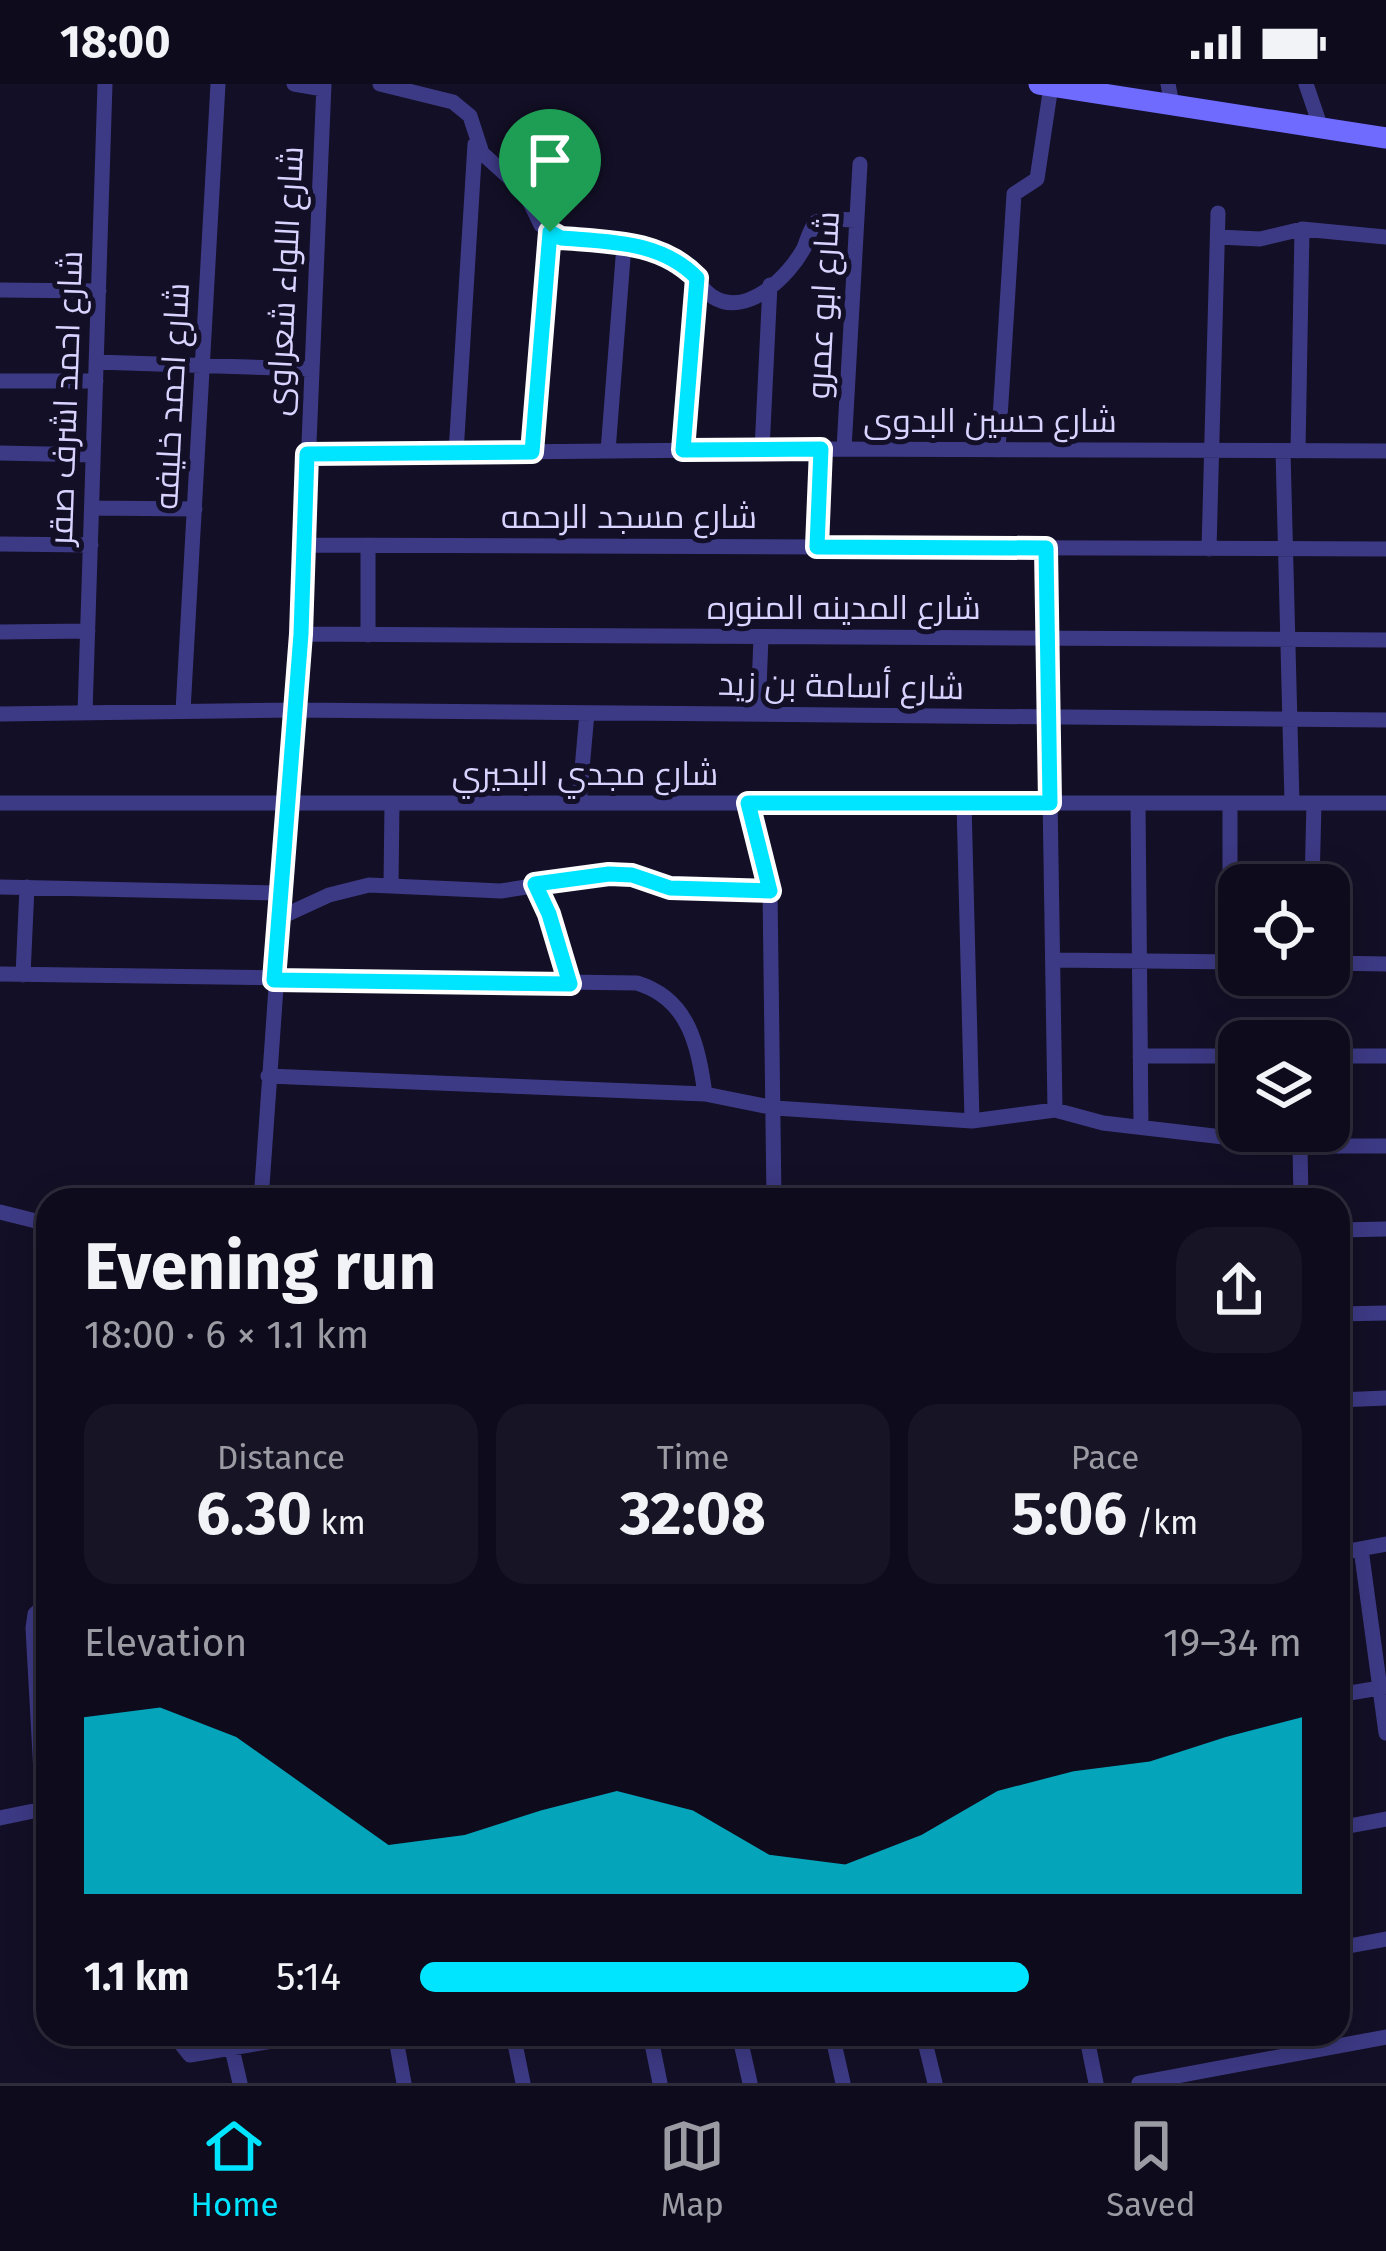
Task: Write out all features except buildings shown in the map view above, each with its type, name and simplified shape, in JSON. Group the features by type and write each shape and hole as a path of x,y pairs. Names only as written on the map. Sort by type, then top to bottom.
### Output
{"street":[{"name":"شارع احمد اشرف صقر","path":"85,713 105,84"},
{"name":"شارع احمد خليفه","path":"183,711 218,84"},
{"path":"294,84 324,86"},
{"path":"380,84 453,102 470,116 476,129 456,453"},
{"path":"1306,84 1321,128"},
{"path":"998,450 1014,194 1037,178 1045,85 1170,94 1386,138"},
{"name":"شارع اللواء شعراوى","path":"262,1188 301,634 324,86"},
{"path":"476,141 488,160 525,192 550,232 561,238 654,248 670,255 711,296 731,304 753,300 770,285 800,254 816,222 857,220"},
{"name":"شارع ابو عمرو","path":"844,449 860,164"},
{"path":"1209,549 1218,213"},
{"path":"1218,237 1270,238 1301,229 1386,237"},
{"path":"1292,803 1286,549 1301,229"},
{"path":"532,452 550,232"},
{"path":"608,451 624,245"},
{"path":"683,450 697,278"},
{"path":"762,450 770,285"},
{"path":"0,290 99,291"},
{"path":"96,362 310,368"},
{"path":"0,382 96,381"},
{"path":"817,547 821,449"},
{"name":"شارع حسين البدوى","path":"307,454 821,449 1386,452"},
{"path":"0,453 93,455"},
{"path":"92,508 195,509"},
{"path":"0,544 91,545"},
{"name":"شارع مسجد الرحمه","path":"303,545 1386,549"},
{"path":"368,545 368,634"},
{"path":"1046,548 1055,1110"},
{"path":"0,632 88,631"},
{"name":"شارع المدينه المنوره","path":"301,634 1386,640"},
{"path":"758,714 761,637"},
{"name":"شارع أسامة بن زيد","path":"0,714 295,710 1386,720"},
{"path":"579,803 587,712"},
{"name":"شارع مجدي البحيري","path":"0,803 1386,803"},
{"path":"392,803 392,885"},
{"path":"748,803 770,891 774,1188"},
{"path":"964,803 972,1121"},
{"path":"1138,803 1141,1127"},
{"path":"1231,803 1232,864"},
{"path":"1313,864 1314,803"},
{"path":"279,918 352,887 501,891 609,874 632,875 670,888 770,891"},
{"path":"535,884 570,984"},
{"path":"0,887 280,893"},
{"path":"23,975 27,887"},
{"path":"1053,961 1218,962"},
{"path":"1350,963 1386,964"},
{"path":"0,974 637,982 668,996 682,1012 698,1047 705,1094"},
{"path":"1140,1056 1218,1056"},
{"path":"1350,1056 1386,1056"},
{"path":"268,1076 705,1094 775,1108 972,1121 1055,1110 1090,1121 1218,1136"},
{"path":"1350,1146 1386,1146"},
{"path":"1300,1152 1300,1188"},
{"path":"0,1213 36,1221"},
{"path":"1350,1229 1386,1229"},
{"path":"1350,1314 1386,1313"},
{"path":"1350,1400 1386,1398"},
{"path":"1350,1551 1386,1544"},
{"path":"1361,1549 1386,1733"},
{"path":"36,1613 36,1673"},
{"path":"1350,1693 1383,1687"},
{"path":"0,1818 36,1810"},
{"path":"1350,1826 1386,1820"},
{"path":"1350,1946 1386,1939"},
{"path":"1350,2044 1386,2037"},
{"path":"186,2046 199,2055 239,2046"},
{"path":"397,2046 404,2083"},
{"path":"515,2046 523,2083"},
{"path":"637,2083 659,2081 652,2046"},
{"path":"741,2046 749,2083"},
{"path":"835,2046 843,2083"},
{"path":"926,2046 934,2083"},
{"path":"1088,2046 1096,2083"},
{"path":"1139,2083 1338,2046"},
{"path":"232,2048 240,2083"}],"route":[{"path":"550,232 561,238 654,248 685,265 697,278 683,450 821,449 817,547 1046,548 1050,803 748,803 770,891 670,888 632,875 609,874 535,884 570,984 274,980 301,634 307,454 532,452 550,232"}]}
